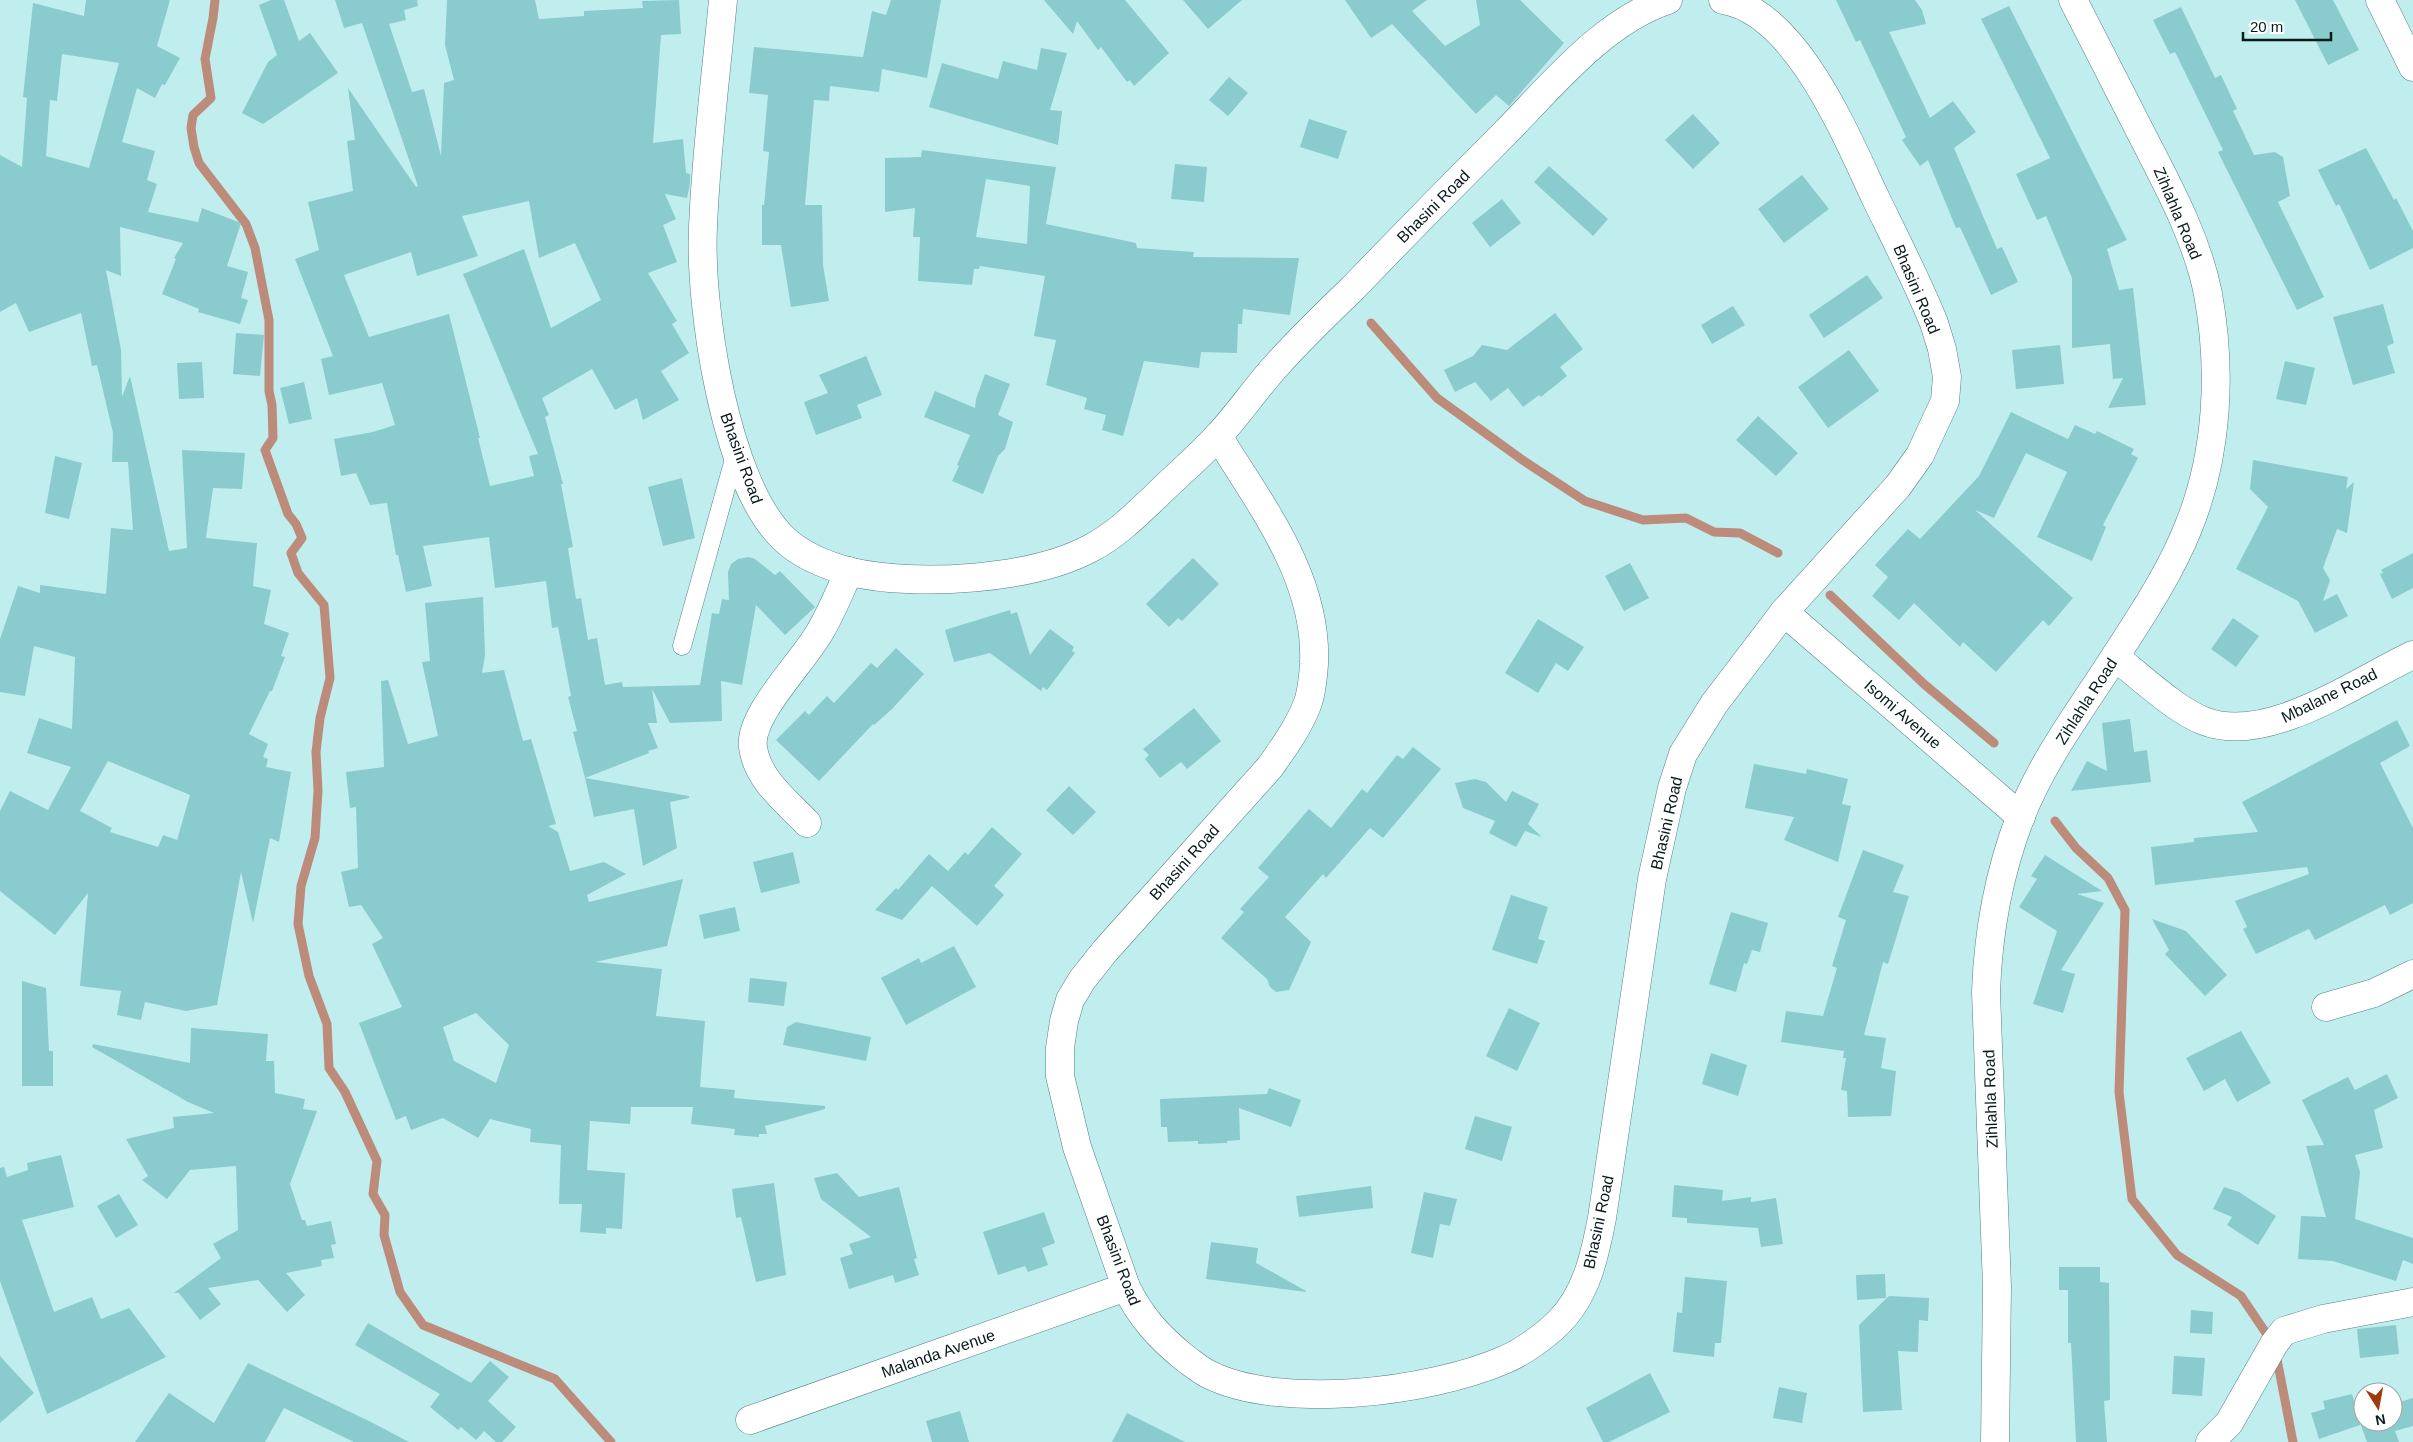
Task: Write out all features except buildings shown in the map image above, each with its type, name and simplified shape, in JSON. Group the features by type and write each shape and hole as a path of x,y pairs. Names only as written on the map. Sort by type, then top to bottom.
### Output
{"street":[{"name":"Bhasini Road","path":"723,0 703,227 703,274 722,402 736,451 765,517 783,538 799,551 849,572 892,579 950,580 1035,568 1065,560 1091,548 1131,520 1218,436 1276,366 1557,80 1613,28 1640,10 1668,0"},
{"name":"Bhasini Road","path":"1218,436 1282,542 1300,576 1309,606 1315,644 1308,704 1293,734 1270,767 1104,951 1082,980 1070,1000 1064,1021 1060,1048 1060,1076 1077,1148 1126,1287 1135,1306 1150,1327 1166,1343 1206,1374 1248,1389 1282,1394 1326,1395 1379,1390 1464,1375 1505,1360 1532,1343 1560,1321 1579,1294 1594,1258 1602,1218 1652,880 1672,788 1683,754 1695,731 1784,612 1898,486 1920,455 1945,401 1946,378 1942,349 1924,297 1824,93 1812,72 1776,29 1755,12 1723,0"},
{"name":"Zihlahla Road","path":"1995,1442 1997,1288 1986,992 1987,958 1994,912 2021,817 2073,717 2115,657 2151,598 2188,529 2203,483 2213,431 2216,376 2208,294 2196,249 2165,179 2073,0"},
{"path":"2380,0 2413,67"},
{"path":"807,823 771,786 757,763 752,746 754,732 767,705 794,671 821,630 849,572"},
{"name":"Isomi Avenue","path":"1784,612 2021,817"},
{"name":"Mbalane Road","path":"2115,657 2186,712 2220,726 2242,727 2284,718 2413,654"},
{"path":"2326,1006 2374,993 2413,974"},
{"name":"Malanda Avenue","path":"750,1420 1126,1287"},
{"path":"2210,1442 2229,1423 2274,1344 2284,1332 2323,1320 2413,1302"}],"lane":[{"path":"682,646 736,451"}],"waterway":[{"path":"215,0 205,59 211,98 193,115 191,128 194,147 199,163 246,224 255,248 269,320 269,391 272,405 273,438 265,450 288,514 296,524 302,538 291,553 298,573 324,605 330,678 320,718 316,752 318,791 315,838 301,886 298,924 309,976 327,1024 329,1068 345,1092 377,1161 373,1194 385,1215 384,1235 400,1292 423,1325 555,1379 611,1442"},
{"path":"1371,323 1437,398 1524,461 1585,501 1643,520 1686,518 1714,532 1740,533 1778,553"},
{"path":"1830,595 1924,684 1994,743"},
{"path":"2055,821 2076,848 2108,878 2125,910 2119,1092 2132,1199 2177,1255 2241,1296 2272,1342"},
{"path":"2276,1354 2293,1442"}]}
